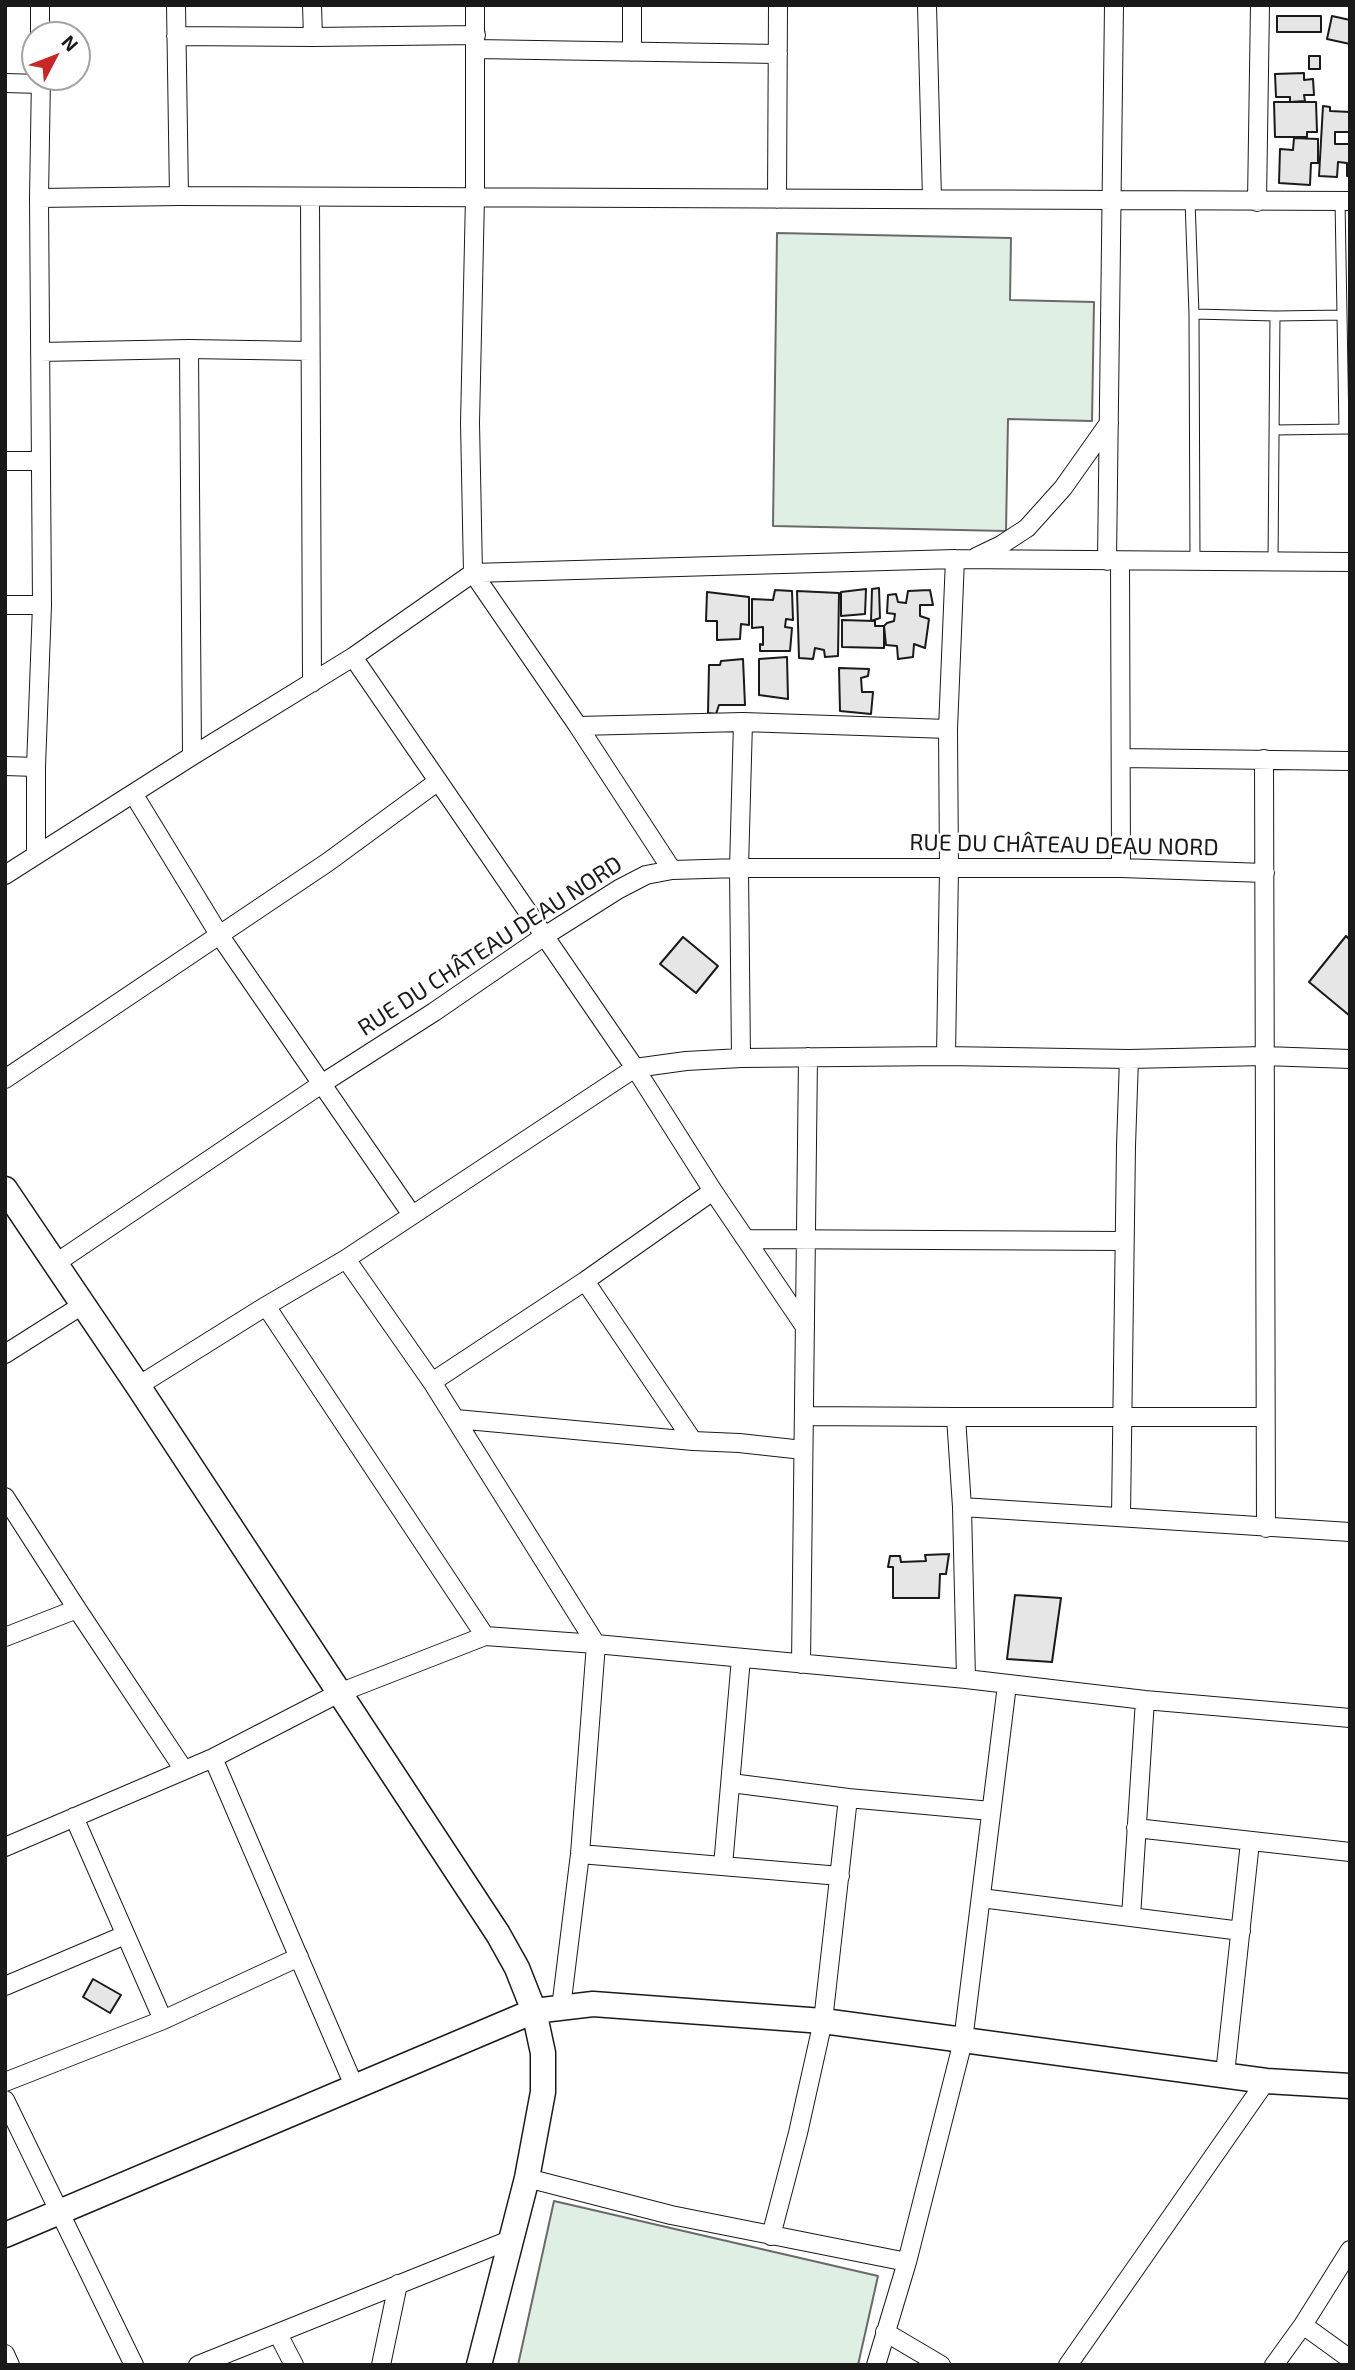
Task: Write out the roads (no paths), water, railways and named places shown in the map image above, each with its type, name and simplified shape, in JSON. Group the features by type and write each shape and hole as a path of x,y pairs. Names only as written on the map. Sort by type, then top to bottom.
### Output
{"main road":[{"path":"5,1189 138,1386 498,1934 517,1968 534,2011 543,2053 543,2092 527,2178 479,2365"},
{"path":"5,2235 534,2011 593,2004 823,2021 1266,2081 1350,2087"}],"street":[{"path":"176,5 180,196"},
{"path":"312,5 313,37"},
{"path":"475,5 475,197 470,423 473,573 672,870"},
{"path":"632,5 632,51"},
{"path":"777,199 778,5"},
{"path":"927,5 932,199"},
{"path":"1114,5 1109,422 1121,758 1121,867"},
{"path":"1256,202 1260,5"},
{"path":"176,36 313,37 476,42 632,51 778,54"},
{"path":"36,854 42,605 41,91"},
{"path":"39,198 180,196 1345,201"},
{"path":"310,197 312,683"},
{"path":"40,352 189,349 310,351"},
{"path":"189,349 192,756"},
{"path":"963,559 1002,545 1027,528 1063,488 1109,422"},
{"path":"5,461 41,461"},
{"path":"946,1056 948,729 963,559"},
{"path":"5,875 353,657 473,573 963,559 1350,562"},
{"path":"5,605 42,605"},
{"path":"353,657 635,1069 805,1327"},
{"path":"578,726 743,722 948,729"},
{"path":"741,1058 739,867 743,722"},
{"path":"1121,758 1350,761"},
{"path":"1264,759 1266,1528"},
{"path":"5,766 36,767"},
{"path":"5,1079 328,862 437,782"},
{"path":"134,795 219,936 412,1215"},
{"name":"RUE DU CHÂTEAU DEAU NORD","path":"56,1263 543,937 646,875 672,870 739,867 1121,867 1265,873"},
{"path":"138,1386 346,1259 635,1069 686,1061 808,1057 1129,1059 1264,1056 1350,1059"},
{"path":"801,1664 808,1057"},
{"path":"1121,1516 1129,1059"},
{"path":"432,1382 713,1191"},
{"path":"747,1240 1124,1241"},
{"path":"346,1259 432,1382 596,1644 580,1854 561,2008"},
{"path":"585,1280 693,1441"},
{"path":"5,1354 84,1304"},
{"path":"265,1306 485,1636"},
{"path":"804,1416 1265,1417"},
{"path":"956,1417 962,1507 965,1679"},
{"path":"456,1419 803,1450"},
{"path":"5,1497 184,1770"},
{"path":"962,1507 1350,1532"},
{"path":"5,1637 77,1609"},
{"path":"5,1847 213,1758 339,1693 485,1636 596,1644 965,1679 1145,1700 1350,1718"},
{"path":"723,1866 741,1658"},
{"path":"876,2365 906,2262 963,2041 1007,1685"},
{"path":"1130,1917 1145,1700"},
{"path":"213,1758 355,2088"},
{"path":"731,1783 848,1798 991,1811"},
{"path":"771,2236 823,2021 848,1798"},
{"path":"74,1817 163,2020"},
{"path":"1136,1828 1350,1852"},
{"path":"1225,2074 1250,1842"},
{"path":"580,1854 839,1876"},
{"path":"981,1898 1241,1931"},
{"path":"5,1986 125,1935"},
{"path":"5,2082 163,2020 299,1957"},
{"path":"1068,2365 1266,2081"},
{"path":"5,2100 134,2365"},
{"path":"527,2178 671,2215 906,2262"},
{"path":"198,2365 512,2239"},
{"path":"1274,2365 1303,2325 1350,2250"},
{"path":"381,2365 398,2284"},
{"path":"1303,2325 1350,2359"},
{"path":"885,2332 941,2365"},
{"path":"278,2334 294,2365"},
{"path":"5,2354 10,2365"}],"lane":[{"path":"1190,201 1194,314 1195,561"},
{"path":"1274,430 1347,429 1342,315 1345,201"},
{"path":"1194,314 1342,315"},
{"path":"1273,562 1275,316"}]}
